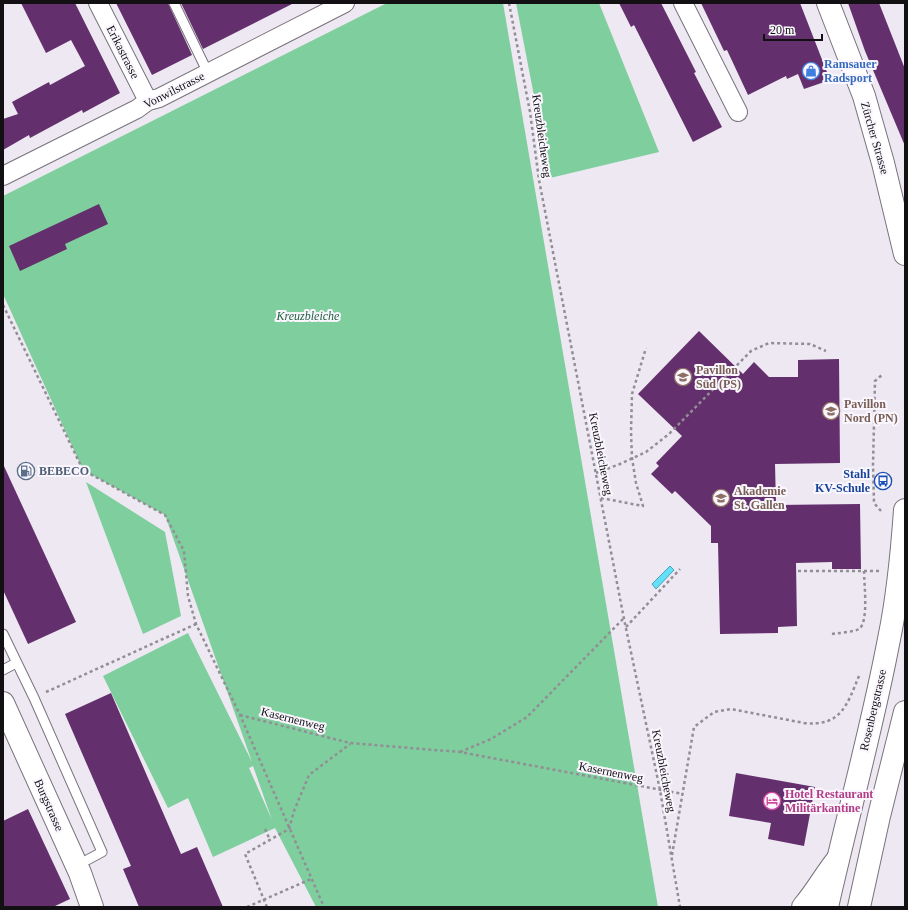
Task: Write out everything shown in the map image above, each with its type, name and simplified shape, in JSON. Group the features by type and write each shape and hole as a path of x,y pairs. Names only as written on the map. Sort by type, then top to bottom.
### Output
{"main road":[{"name":"Zürcher Strasse","path":"828,3 864,96 904,240"},
{"name":"Rosenbergstrasse","path":"826,907 890,638 903,559 905,510"},
{"name":"Burgstrasse","path":"3,704 80,873 92,907"},
{"path":"859,907 879,816 905,712"},
{"path":"803,907 837,860"}],"street":[{"name":"Erikastrasse","path":"98,3 148,101"},
{"name":"Vonwilstrasse","path":"3,176 137,109 148,101 159,98 345,3"},
{"path":"683,3 738,112"}],"lane":[{"path":"174,3 208,73"},
{"path":"3,634 16,664 34,698 102,852 76,866"},
{"path":"3,670 16,664"}],"path":[{"name":"Kreuzbleicheweg","path":"509,3 530,112 539,180 624,618 660,790 680,907"},
{"path":"3,305 83,470 165,515 184,551 188,596 196,624 240,715 324,907"},
{"path":"596,473 646,452 670,434 751,351 769,343 810,344 826,351"},
{"path":"601,498 643,506 636,483 632,458 631,432 632,394 646,348"},
{"path":"881,511 874,503 873,465 875,380 883,374"},
{"path":"798,571 880,572 903,559"},
{"path":"626,628 680,569"},
{"path":"832,634 858,630 862,626 865,613 864,571"},
{"path":"460,752 491,739 527,717 624,618"},
{"path":"46,693 196,624"},
{"path":"672,858 694,728 714,712 731,709 804,723 816,724 830,721 841,713 850,698 861,671"},
{"name":"Kasernenweg","path":"240,715 350,743 460,752 683,794"},
{"path":"267,907 245,854 289,829 294,811 309,775 350,743"},
{"path":"265,829 270,840"},
{"path":"247,907 311,879"}],"green space":[{"name":"Kreuzbleiche","path":"387,3 503,3 658,907 316,907 275,828 213,857 188,798 168,808 103,676 188,633 252,762 165,515 83,470 3,294 3,196","holes":["253,766 272,820 249,768"]},
{"path":"516,3 599,3 659,152 550,178"},
{"path":"86,482 165,532 181,616 143,634"}],"water":[{"path":"670,566 674,570 656,589 652,584"}],"building":[{"path":"21,3 75,3 120,93 83,113 82,110 30,138 29,135 3,150 3,119 18,114 12,102 49,82 50,85 85,66 71,40 46,53"},
{"path":"116,3 168,3 192,55 152,75"},
{"path":"181,3 294,3 203,49"},
{"path":"619,3 661,3 696,72 694,73 722,127 693,142 634,25 631,27"},
{"path":"701,3 800,3 830,80 804,89 798,74 787,79 786,76 748,95 727,50 724,51"},
{"path":"848,3 879,3 905,69 905,146 865,51"},
{"path":"99,204 108,224 65,244 67,249 20,271 9,246"},
{"path":"699,331 743,374 754,362 769,377 798,377 798,360 839,359 840,463 775,464 776,505 860,504 861,569 832,569 832,562 796,563 797,626 778,627 778,633 720,634 718,543 711,543 711,526 675,491 672,494 651,474 659,466 656,463 682,436 638,394"},
{"path":"3,464 76,622 28,644 3,590"},
{"path":"111,693 181,854 197,847 223,907 139,907 123,869 131,866 65,714"},
{"name":"Hotel Restaurant Militärkantine","path":"736,773 815,787 804,846 768,839 771,823 729,816"},
{"path":"28,809 70,899 53,907 3,907 3,821"}],"place":[{"name":"Ramsauer Radsport","path":"811,71"},
{"name":"Pavillon Süd (PS)","path":"683,377"},
{"name":"Pavillon Nord (PN)","path":"831,411"},
{"name":"BEBECO","path":"26,471"},
{"name":"Stahl KV-Schule","path":"883,481"},
{"name":"Akademie St. Gallen","path":"721,498"},
{"name":"Hotel Restaurant Militärkantine","path":"772,801"}]}
